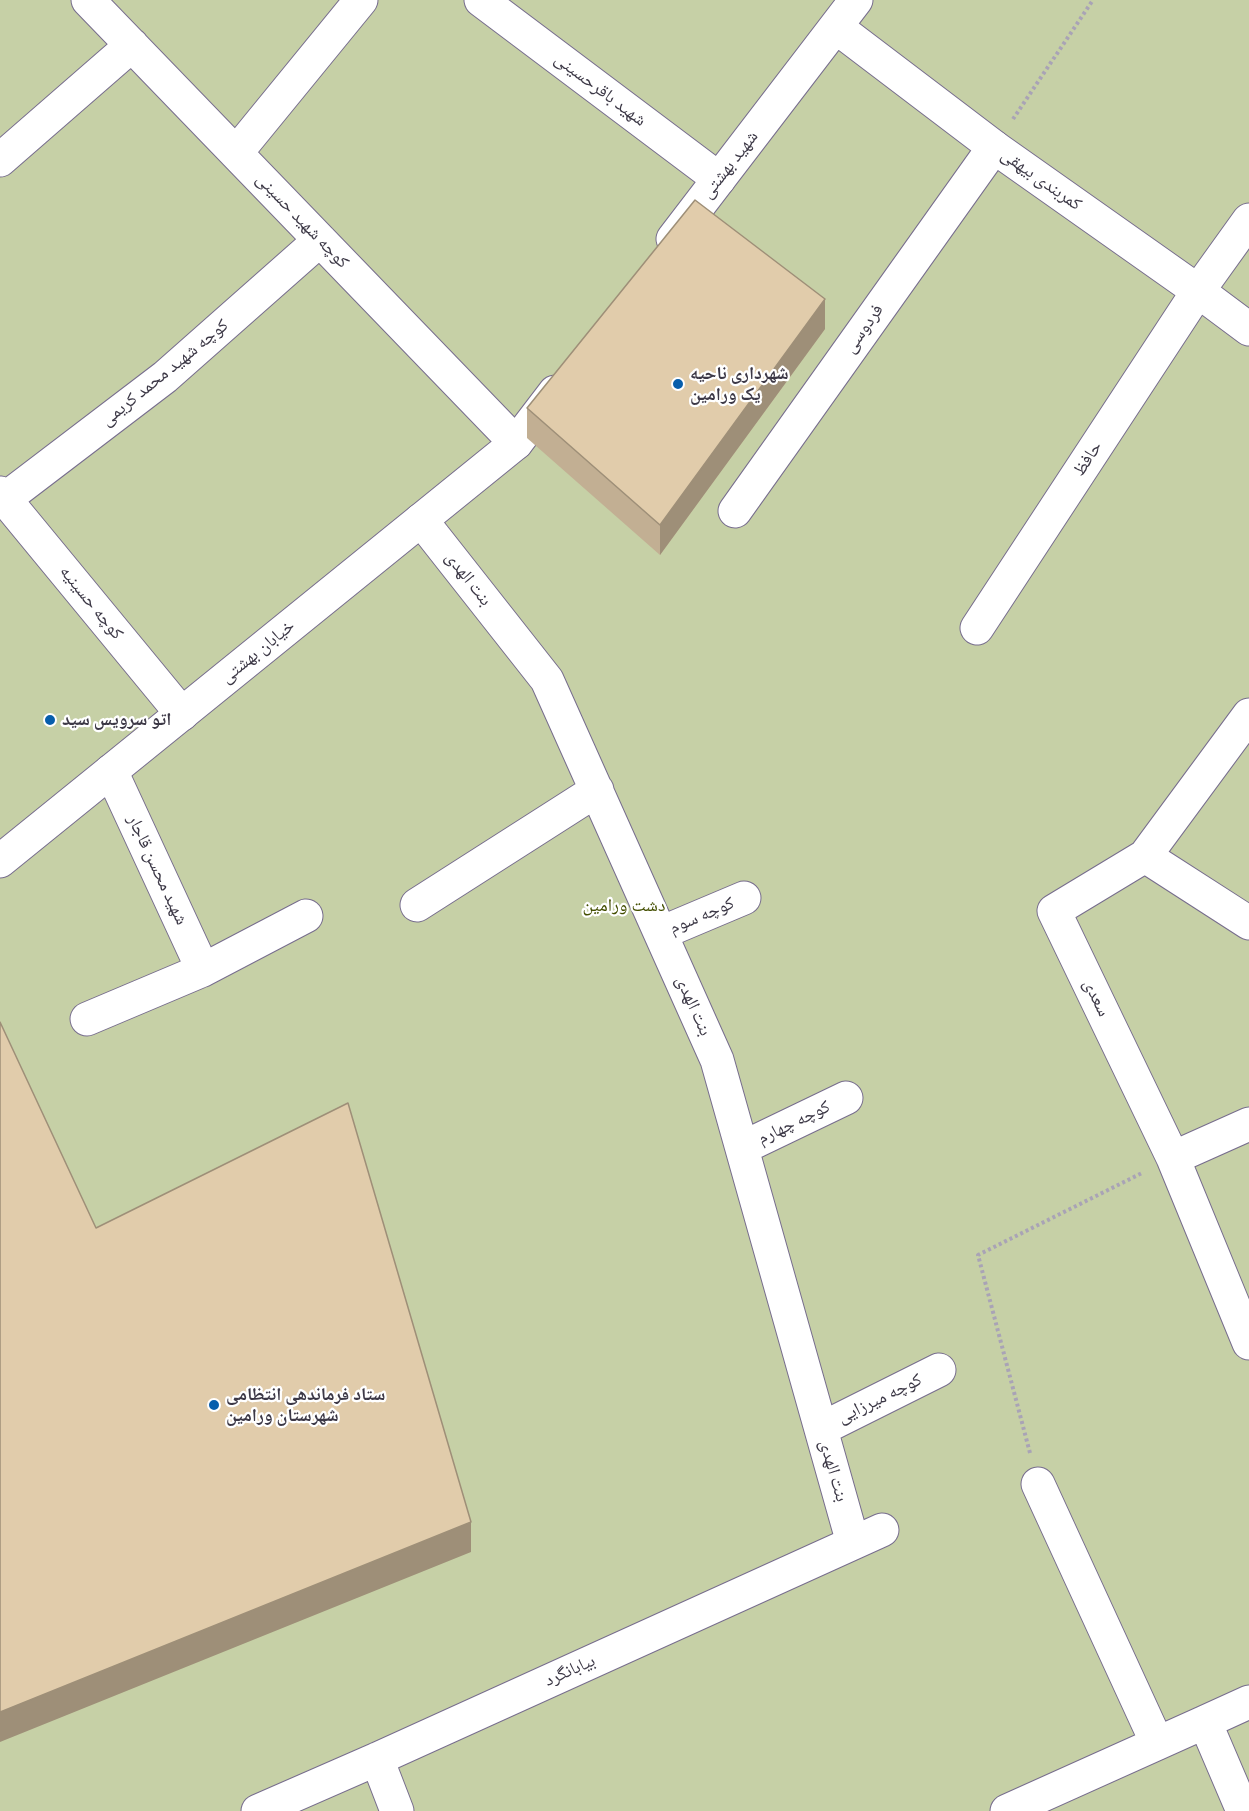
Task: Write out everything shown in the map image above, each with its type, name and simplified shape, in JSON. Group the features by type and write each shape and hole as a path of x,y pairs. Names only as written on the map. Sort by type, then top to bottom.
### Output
{"street":[{"name":"کوچه شهید حسینی","path":"88,0 516,443"},
{"path":"236,153 361,0"},
{"name":"شهید باقرحسینی","path":"481,0 719,179"},
{"name":"شهید بهشتی","path":"654,264 856,0"},
{"name":"کمربندی بیهقی","path":"836,27 994,147 1249,329"},
{"path":"0,160 132,45"},
{"name":"فردوسی","path":"735,511 994,147"},
{"name":"حافظ","path":"977,628 1198,291 1249,220"},
{"name":"کوچه شهید محمد کریمی","path":"3,496 165,377 320,240"},
{"path":"516,443 574,368"},
{"name":"خیابان بهشتی","path":"0,861 516,443"},
{"name":"کوچه حسینیه","path":"3,496 182,714"},
{"name":"بنت الهدی","path":"421,520 547,680 717,1060 853,1543"},
{"name":"سعدی","path":"1249,715 1145,856 1054,911 1173,1158 1249,1343"},
{"name":"شهید محسن قاجار","path":"111,771 203,970"},
{"path":"417,905 597,790"},
{"path":"1145,856 1249,923"},
{"name":"کوچه سوم","path":"661,933 744,898"},
{"path":"87,1019 203,970 306,916"},
{"name":"کوچه چهارم","path":"742,1148 846,1098"},
{"path":"1173,1158 1249,1124"},
{"name":"کوچه میرزایی","path":"821,1429 939,1370"},
{"path":"1038,1484 1157,1743"},
{"name":"بیابانگرد","path":"258,1811 882,1530"},
{"path":"1007,1811 1249,1702"},
{"path":"1205,1722 1244,1811"},
{"path":"377,1759 397,1811"}],"path":[{"path":"994,147 1093,0"},
{"path":"1038,1484 978,1255 1173,1158"}],"green space":[{"name":"دشت ورامین","path":"0,0 1249,0 1249,1811 0,1811"}],"building":[{"name":"شهرداری ناحیه یک ورامین","path":"695,200 825,299 660,525 527,408"},
{"name":"ستاد فرماندهی انتظامی شهرستان ورامین","path":"0,1022 96,1228 348,1103 471,1522 0,1712"}],"place":[{"name":"شهرداری ناحیه یک ورامین","path":"678,384"},
{"name":"اتو سرویس سید","path":"50,720"},
{"name":"ستاد فرماندهی انتظامی شهرستان ورامین","path":"214,1405"}]}
